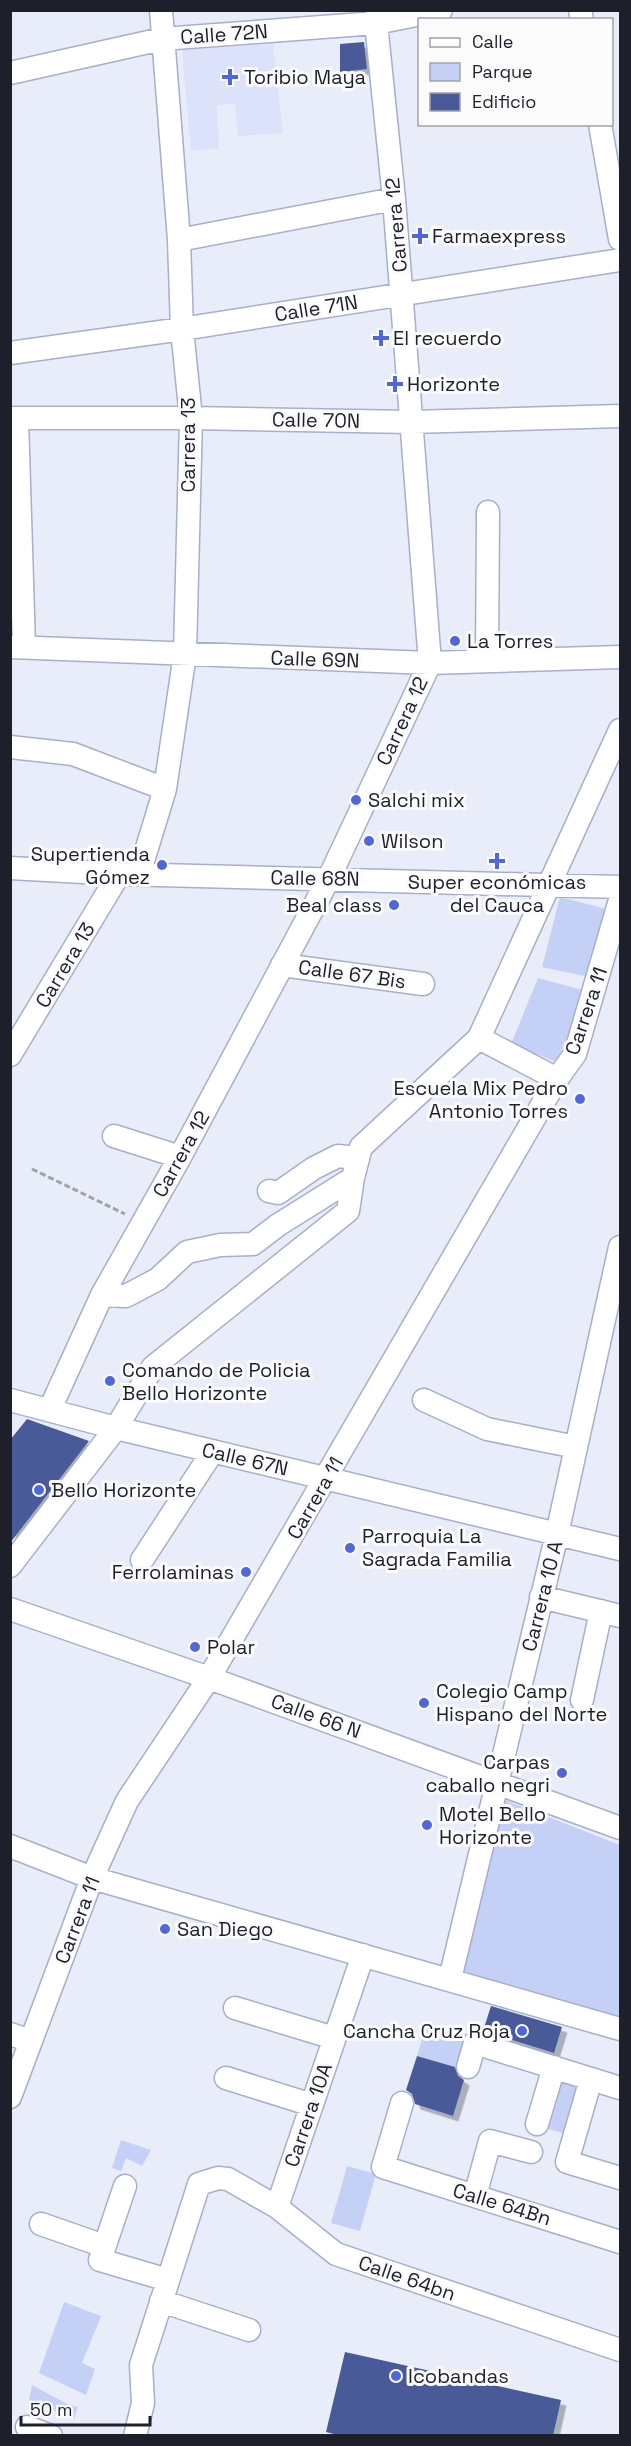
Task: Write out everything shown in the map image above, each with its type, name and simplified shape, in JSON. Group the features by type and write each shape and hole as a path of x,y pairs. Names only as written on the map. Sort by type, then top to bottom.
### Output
{"street":[{"name":"Carrera 13","path":"10,1055 129,874 165,789 184,654 191,418 182,329 179,240 161,10"},
{"name":"Calle 72N","path":"10,73 162,39 441,10"},
{"name":"Carrera 12","path":"50,1409 102,1295 180,1157 329,878 430,663 402,295 377,17"},
{"path":"600,126 621,239"},
{"path":"179,240 394,199"},
{"name":"Calle 71N","path":"10,353 182,329 621,260"},
{"name":"Calle 70N","path":"14,418 411,422 621,416"},
{"path":"14,418 17,647"},
{"path":"487,661 488,512"},
{"name":"Calle 69N","path":"17,647 430,663 621,657"},
{"path":"10,1566 116,1428 153,1367 348,1212 361,1147 479,1038 548,884 621,730"},
{"path":"10,747 73,754 165,789"},
{"name":"Calle 68N","path":"10,868 129,874 621,887"},
{"name":"Carrera 11","path":"10,2097 21,2037 128,1801 209,1678 557,1079 575,1054 621,900"},
{"name":"Calle 67 Bis","path":"282,965 423,984"},
{"path":"479,1038 557,1079"},
{"path":"114,1136 180,1157"},
{"path":"269,1191 278,1193 315,1168 338,1156 355,1168"},
{"path":"102,1295 126,1296 158,1279 187,1252 220,1245 254,1244 355,1168"},
{"name":"Carrera 10 A","path":"450,1979 557,1534 621,1247"},
{"name":"Calle 67N","path":"10,1400 116,1428 621,1549"},
{"path":"424,1400 488,1429 576,1448"},
{"path":"142,1560 213,1451"},
{"path":"542,1597 611,1614 582,1700"},
{"name":"Calle 66 N","path":"10,1609 209,1678 621,1828"},
{"path":"10,1846 92,1878 621,2029"},
{"name":"Carrera 10A","path":"277,2207 363,1955"},
{"path":"235,2008 334,2038"},
{"path":"468,2067 475,2043 621,2088"},
{"path":"537,2124 554,2067"},
{"path":"226,2078 312,2105"},
{"path":"591,2079 567,2162 621,2178"},
{"name":"Calle 64Bn","path":"402,2103 382,2167 621,2242"},
{"path":"475,2196 490,2141 531,2152"},
{"name":"Calle 64bn","path":"165,2291 199,2184 210,2180 228,2179 277,2207 336,2254 621,2350"},
{"path":"125,2186 100,2260 249,2330"},
{"path":"41,2224 104,2246"},
{"path":"135,2436 143,2403 141,2365 165,2291"},
{"path":"27,2427 51,2436"}],"path":[{"path":"32,1169 143,1223"}],"shaded area":[{"name":"Toribio Maya","path":"273,44 283,133 238,136 235,104 217,105 219,149 191,150 182,50"}],"green space":[{"path":"560,897 610,910 594,978 542,967"},
{"path":"538,978 586,991 557,1062 511,1044"},
{"path":"505,1800 620,1845 620,2017 460,1972"},
{"path":"427,2022 474,2037 465,2070 417,2056"},
{"path":"555,2069 589,2080 573,2136 539,2126"},
{"path":"121,2140 151,2150 142,2166 126,2158 121,2171 112,2168"},
{"path":"347,2166 376,2174 360,2231 331,2223"},
{"path":"64,2302 101,2316 82,2363 95,2369 86,2395 39,2373"},
{"path":"32,2385 71,2406 78,2407 74,2419 29,2400"}],"building":[{"path":"364,42 367,69 340,72 340,44"},
{"name":"Bello Horizonte","path":"27,1419 89,1441 10,1543 10,1440"},
{"name":"Cancha Cruz Roja","path":"491,2006 562,2027 554,2053 483,2031"},
{"path":"417,2056 455,2067 458,2076 464,2080 453,2116 415,2104 412,2094 406,2090"},
{"name":"Icobandas","path":"345,2352 561,2400 553,2436 342,2436 326,2432"}],"place":[{"name":"Toribio Maya","path":"230,77"},
{"name":"Farmaexpress","path":"420,236"},
{"name":"El recuerdo","path":"381,338"},
{"name":"Horizonte","path":"395,384"},
{"name":"La Torres","path":"455,641"},
{"name":"Salchi mix","path":"356,800"},
{"name":"Wilson","path":"369,841"},
{"name":"Super económicas del Cauca","path":"497,861"},
{"name":"Supertienda Gómez","path":"162,865"},
{"name":"Beal class","path":"394,905"},
{"name":"Escuela Mix Pedro Antonio Torres","path":"580,1099"},
{"name":"Comando de Policia Bello Horizonte","path":"110,1381"},
{"name":"Bello Horizonte","path":"39,1490"},
{"name":"Parroquia La Sagrada Familia","path":"350,1548"},
{"name":"Ferrolaminas","path":"246,1572"},
{"name":"Polar","path":"195,1647"},
{"name":"Colegio Camp Hispano del Norte","path":"424,1703"},
{"name":"Carpas caballo negri","path":"562,1773"},
{"name":"Motel Bello Horizonte","path":"427,1825"},
{"name":"San Diego","path":"165,1929"},
{"name":"Cancha Cruz Roja","path":"522,2031"},
{"name":"Icobandas","path":"396,2376"}]}
